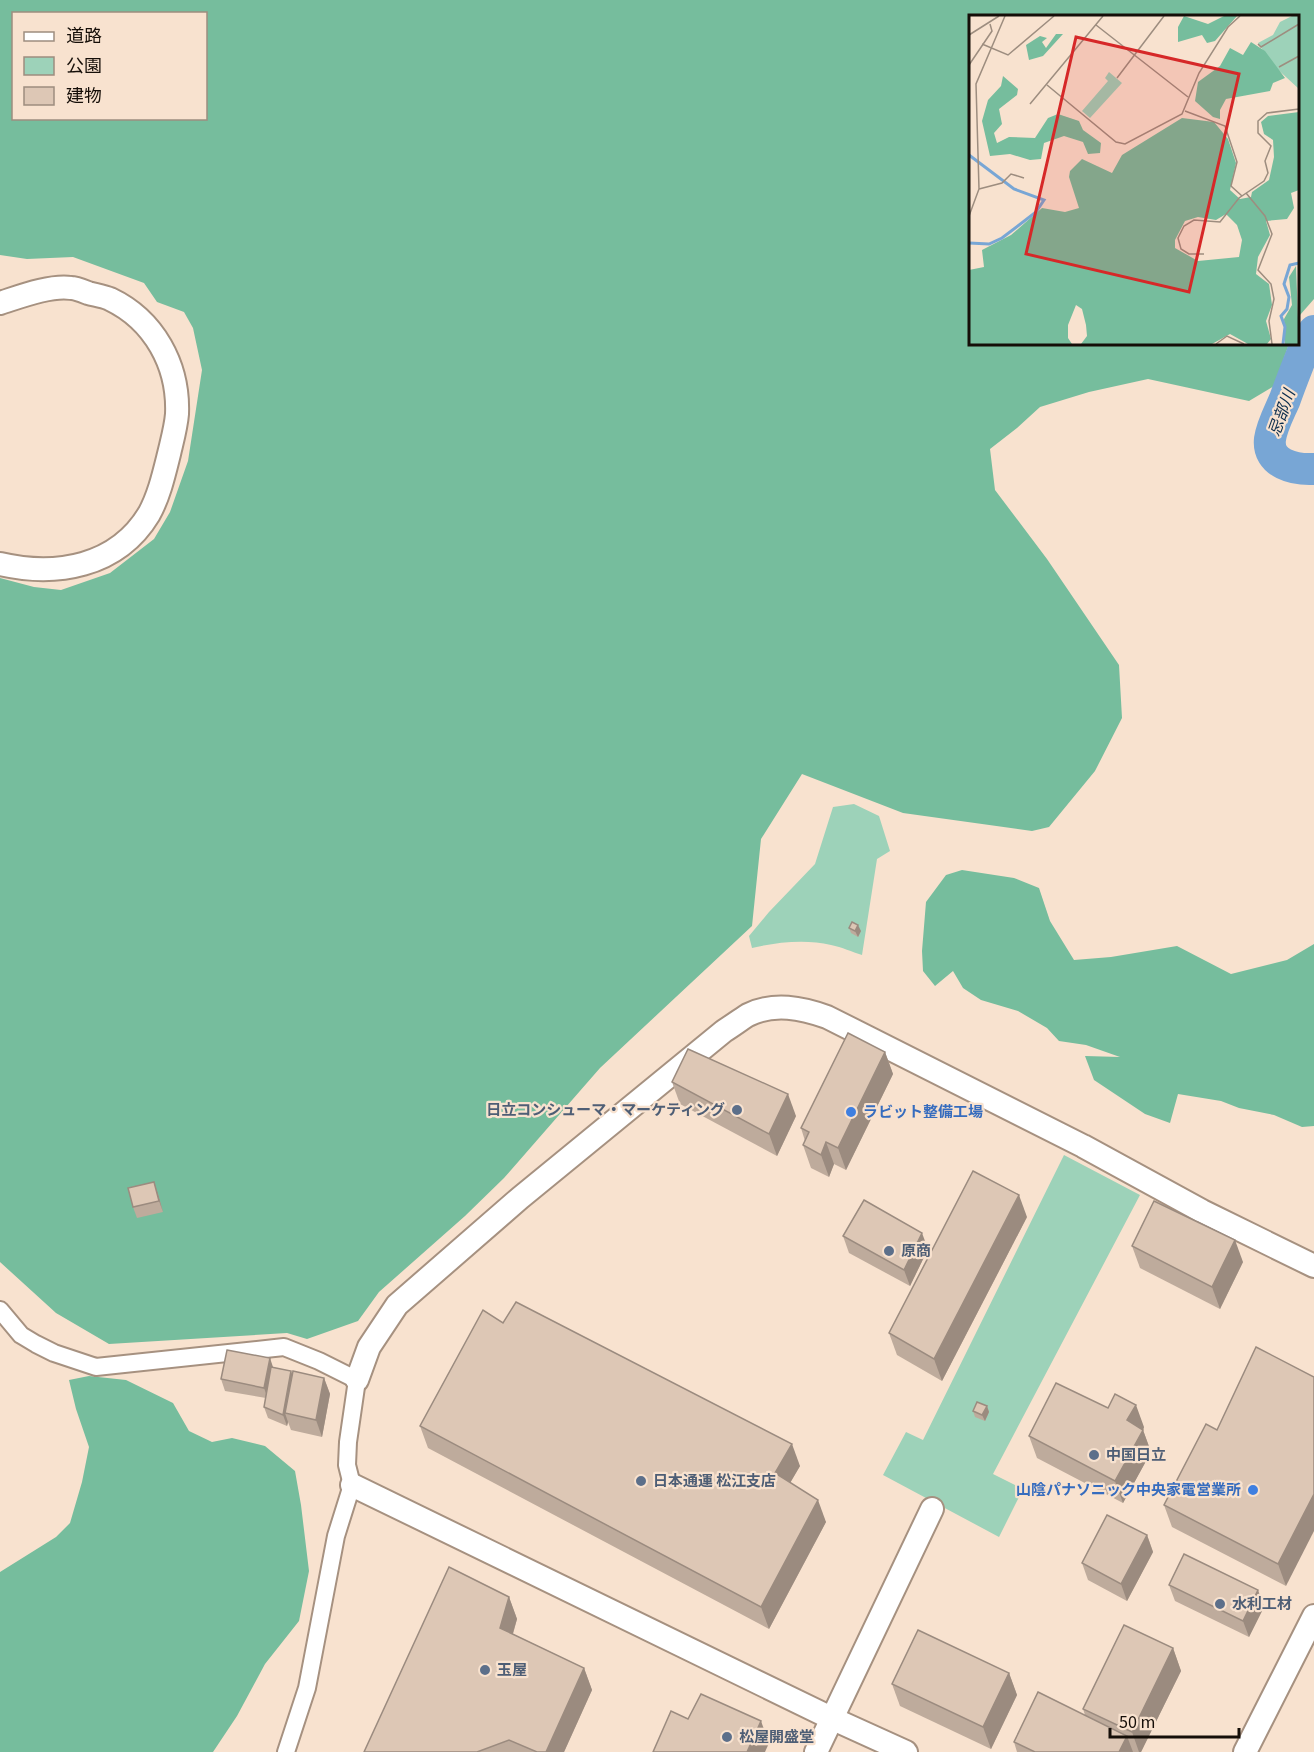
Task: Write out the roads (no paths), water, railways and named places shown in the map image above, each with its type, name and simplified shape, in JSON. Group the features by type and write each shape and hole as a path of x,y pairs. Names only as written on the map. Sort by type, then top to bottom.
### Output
{"street":[{"path":"0,303 41,290 69,287 109,299 136,314 156,337 171,365 176,391 177,416 158,496 138,530 123,544 87,563 69,568 33,570 0,564"},
{"path":"286,1752 307,1688 336,1536 352,1485 347,1465 347,1453 357,1380 369,1347 397,1305 520,1198 724,1031 750,1014 772,1008 801,1008 827,1017 1083,1146 1202,1211 1314,1266"},
{"path":"0,1310 21,1335 36,1344 54,1353 96,1367 284,1347 357,1380"},
{"path":"352,1485 831,1718 906,1752"},
{"path":"816,1752 932,1509"},
{"path":"1245,1752 1314,1616"}],"waterway":[{"name":"忌部川","path":"1314,331 1307,341 1274,423 1270,439 1270,448 1278,460 1291,467 1314,469"}],"place":[{"name":"日立コンシューマ・マーケティング","path":"737,1110"},
{"name":"ラビット整備工場","path":"851,1112"},
{"name":"原商","path":"889,1251"},
{"name":"中国日立","path":"1094,1455"},
{"name":"日本通運 松江支店","path":"641,1481"},
{"name":"山陰パナソニック中央家電営業所","path":"1253,1490"},
{"name":"水利工材","path":"1220,1604"},
{"name":"玉屋","path":"485,1670"},
{"name":"松屋開盛堂","path":"727,1737"}]}
